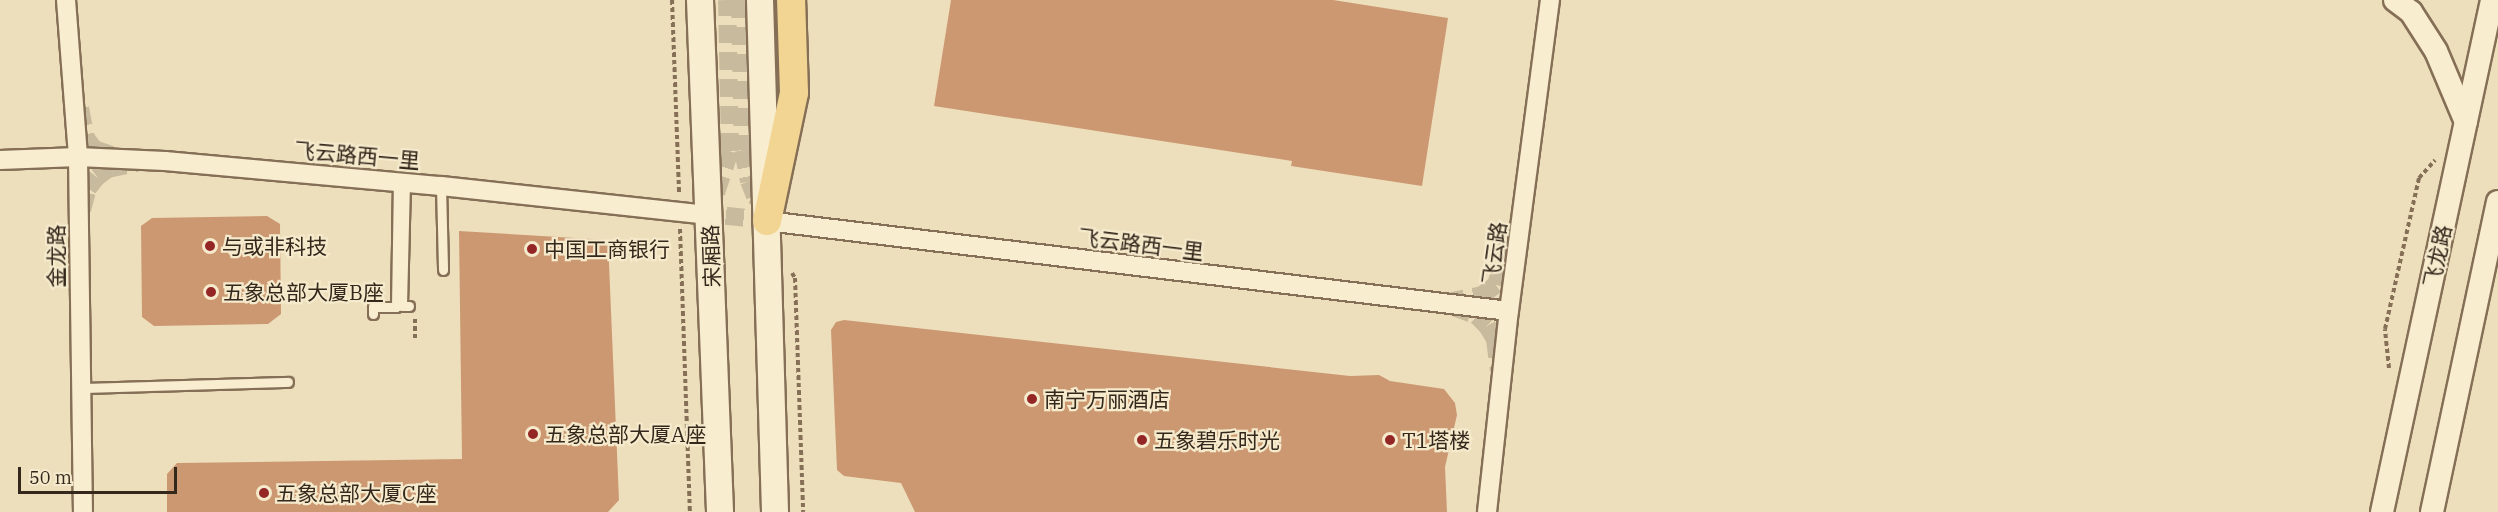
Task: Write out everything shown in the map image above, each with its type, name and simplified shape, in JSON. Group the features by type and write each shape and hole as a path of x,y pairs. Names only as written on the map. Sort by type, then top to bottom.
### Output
{"main road":[{"name":"宋厢路","path":"700,0 720,512"},
{"path":"760,0 775,512"},
{"path":"767,221 794,93 791,0"}],"street":[{"name":"金龙路","path":"66,0 78,157 83,512"},
{"name":"飞云路","path":"1487,512 1509,311 1550,0"},
{"path":"2395,0 2411,12 2436,51 2466,122"},
{"name":"飞龙路","path":"2382,512 2492,0"},
{"name":"飞云路西一里","path":"0,160 78,157 165,161 402,182 709,215"},
{"path":"2432,512 2498,202"},
{"name":"飞云路西一里","path":"767,221 1509,311"}],"lane":[{"path":"402,182 402,306 409,306"},
{"path":"373,314 373,307 396,307 402,182"},
{"path":"441,186 443,270"},
{"path":"80,388 288,382"}],"path":[{"path":"672,0 690,512"},
{"path":"2390,374 2385,329 2419,178 2439,154"},
{"path":"415,317 415,339"}],"building":[{"path":"951,0 1333,0 1448,18 1422,186 1291,166 1292,161 934,106"},
{"name":"五象总部大厦B座","path":"267,216 280,224 281,314 268,324 154,326 142,317 141,226 152,218"},
{"path":"459,231 608,240 619,500 608,512 167,512 167,474 177,463 462,459"},
{"name":"五象碧乐时光","path":"844,320 1350,376 1379,375 1390,381 1444,389 1455,403 1457,415 1445,467 1447,512 915,512 901,483 844,476 837,470 831,330 836,322"}],"tunnel":[{"path":"703,201 716,193 730,151 727,0"},
{"path":"740,0 743,150 749,181 755,196 767,209"},
{"path":"80,108 86,138 94,149 117,157"},
{"path":"82,210 88,188 97,177 108,169 137,163"},
{"path":"699,213 776,221"},
{"path":"1447,302 1482,295 1496,285 1512,231"},
{"path":"1454,307 1477,316 1487,326 1495,339 1499,371"}],"place":[{"name":"与或非科技","path":"210,246"},
{"name":"中国工商银行","path":"532,249"},
{"name":"五象总部大厦B座","path":"211,292"},
{"name":"南宁万丽酒店","path":"1032,399"},
{"name":"五象总部大厦A座","path":"533,434"},
{"name":"五象碧乐时光","path":"1142,440"},
{"name":"T1塔楼","path":"1390,440"},
{"name":"五象总部大厦C座","path":"264,493"}]}
